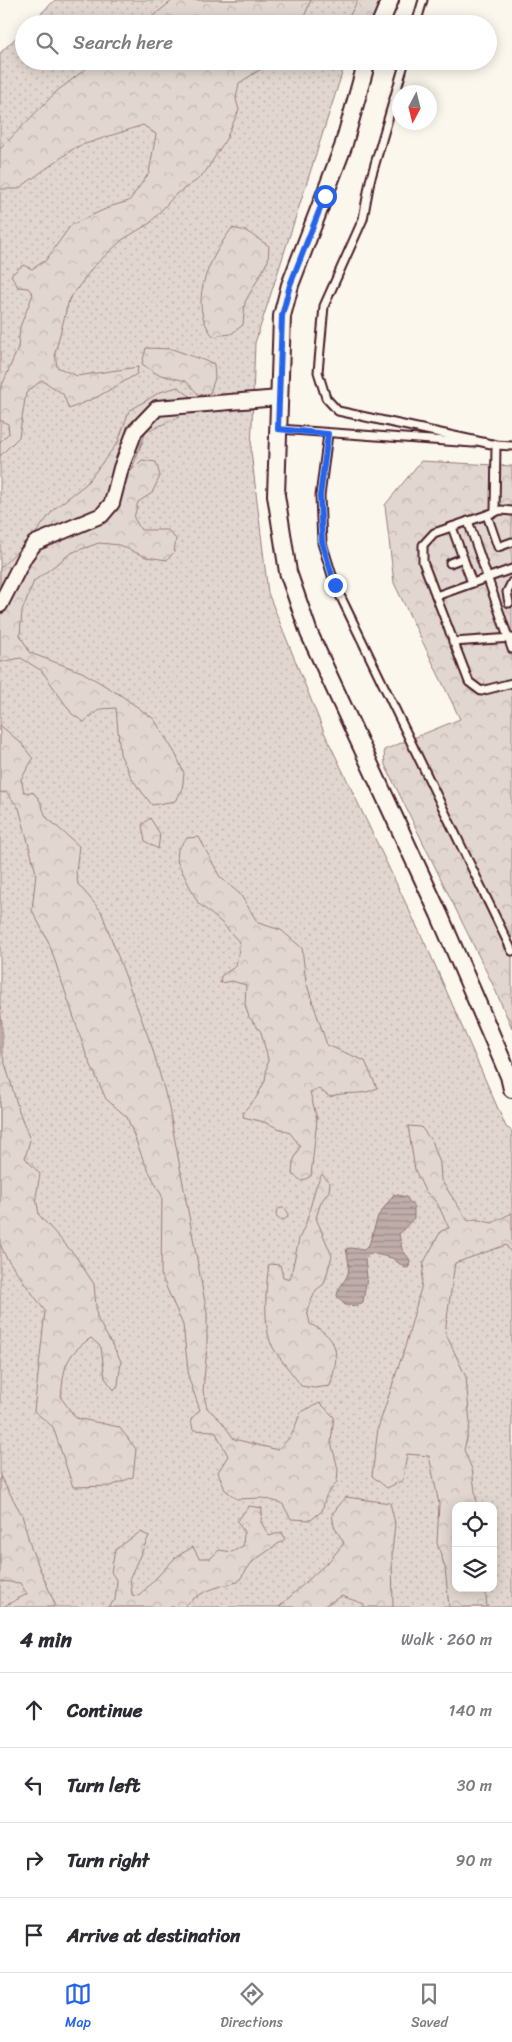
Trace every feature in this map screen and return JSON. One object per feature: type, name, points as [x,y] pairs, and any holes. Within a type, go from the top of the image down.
[{"type":"street","points":[[384,15],[390,0]]},
{"type":"street","points":[[364,70],[343,147],[288,293],[282,316],[276,495],[288,572],[308,633],[470,982],[509,1076],[512,1089]]},
{"type":"street","points":[[0,604],[25,556],[35,544],[102,515],[112,503],[121,468],[135,431],[157,408],[279,398]]},
{"type":"lane","points":[[419,15],[423,0]]},
{"type":"lane","points":[[402,70],[370,181],[363,219],[324,306],[318,372],[326,398],[338,411],[496,445]]},
{"type":"lane","points":[[278,429],[512,446]]},
{"type":"lane","points":[[328,434],[320,496],[322,542],[335,585],[512,951]]},
{"type":"lane","points":[[494,512],[496,445]]},
{"type":"lane","points":[[512,511],[501,510],[434,533],[423,545],[423,562],[468,682],[481,691],[512,683]]},
{"type":"lane","points":[[487,515],[498,547],[512,542]]},
{"type":"lane","points":[[468,521],[512,649]]},
{"type":"lane","points":[[452,527],[472,584]]},
{"type":"lane","points":[[450,563],[463,558]]},
{"type":"lane","points":[[436,596],[512,569]]},
{"type":"lane","points":[[498,607],[511,603],[507,592],[512,582]]},
{"type":"lane","points":[[453,642],[510,639]]},
{"type":"green space","points":[[55,0],[365,0],[360,15],[39,15]]},
{"type":"green space","points":[[173,0],[311,0],[305,15],[154,15]]},
{"type":"green space","points":[[358,0],[384,0],[378,15],[350,15]]},
{"type":"green space","points":[[15,39],[15,70],[343,70],[255,343],[251,451],[268,593],[324,732],[431,956],[506,1127],[512,1131],[512,1607],[0,1607],[0,53]]},
{"type":"green space","points":[[84,70],[260,70],[239,83],[236,99],[239,110],[226,139],[206,171],[196,181],[176,194],[150,223],[122,240],[93,267],[69,300],[55,353],[57,367],[77,376],[138,367],[137,374],[97,397],[69,409],[63,394],[42,380],[26,393],[19,437],[0,456],[0,442],[9,433],[8,424],[0,420],[0,390],[18,348],[20,327],[33,294],[28,288],[18,287],[11,275],[23,265],[32,269],[46,260],[71,225],[112,206],[129,201],[149,173],[156,134],[143,125],[76,147],[18,189],[0,189],[0,149],[57,91]]},
{"type":"green space","points":[[232,228],[246,231],[269,246],[268,261],[245,302],[243,325],[231,334],[213,336],[205,323],[201,309],[201,295],[209,267]]},
{"type":"green space","points":[[146,348],[172,349],[214,364],[215,378],[210,393],[199,395],[186,381],[157,374],[142,364]]},
{"type":"green space","points":[[178,387],[190,396],[179,417],[146,432],[131,471],[142,460],[156,462],[160,476],[152,493],[138,502],[134,518],[141,530],[168,530],[176,539],[174,552],[167,560],[146,557],[119,545],[99,543],[73,552],[34,581],[22,611],[20,635],[30,653],[82,672],[119,694],[154,719],[175,753],[184,773],[182,791],[175,801],[152,805],[132,779],[120,754],[116,708],[100,709],[84,722],[72,714],[42,671],[21,658],[0,662],[0,568],[35,534],[54,509],[86,484],[118,442],[129,411],[160,392]]},
{"type":"green space","points":[[421,461],[512,466],[512,1028],[493,985],[385,765],[384,750],[460,719],[394,583],[385,505]]},
{"type":"green space","points":[[0,725],[21,743],[33,759],[21,779],[24,792],[34,793],[40,801],[46,817],[79,846],[76,872],[78,884],[101,911],[152,1047],[168,1103],[207,1313],[207,1347],[203,1391],[207,1408],[222,1422],[234,1439],[278,1450],[291,1436],[301,1412],[320,1403],[334,1417],[331,1442],[338,1469],[337,1482],[326,1496],[322,1511],[311,1520],[291,1519],[282,1503],[262,1498],[237,1499],[225,1490],[218,1472],[228,1456],[215,1431],[193,1430],[191,1419],[200,1410],[189,1379],[183,1325],[161,1275],[162,1196],[144,1162],[127,1117],[106,1099],[86,1054],[49,943],[32,910],[36,873],[19,808],[7,793],[0,792]]},
{"type":"green space","points":[[150,818],[160,834],[158,849],[145,841],[142,825]]},
{"type":"green space","points":[[199,837],[220,877],[240,894],[258,923],[281,930],[302,948],[306,982],[327,1045],[365,1061],[377,1088],[366,1092],[330,1097],[319,1089],[310,1092],[317,1119],[311,1176],[302,1181],[292,1174],[293,1162],[300,1146],[290,1133],[264,1122],[243,1117],[244,1111],[256,1098],[265,1081],[268,1059],[261,1032],[249,1017],[245,1005],[246,985],[232,981],[220,983],[221,976],[236,966],[240,943],[222,923],[198,903],[177,861],[178,849],[187,838]]},
{"type":"green space","points":[[0,1007],[2,1053],[19,1111],[30,1140],[25,1158],[40,1174],[36,1197],[39,1215],[74,1254],[94,1284],[97,1318],[121,1361],[118,1385],[114,1390],[105,1378],[101,1347],[91,1338],[70,1357],[63,1379],[61,1398],[76,1418],[119,1427],[136,1449],[133,1477],[111,1486],[73,1487],[53,1427],[34,1411],[45,1311],[6,1257],[0,1244]]},
{"type":"green space","points":[[408,1126],[421,1127],[433,1143],[440,1163],[441,1180],[468,1221],[475,1219],[492,1223],[512,1213],[512,1254],[506,1245],[455,1263],[445,1332],[466,1377],[470,1424],[464,1450],[472,1469],[476,1502],[452,1502],[452,1592],[485,1592],[487,1607],[449,1607],[445,1567],[437,1543],[439,1504],[429,1456],[407,1454],[403,1480],[387,1488],[372,1476],[378,1428],[405,1347],[421,1288],[424,1262],[441,1231],[449,1228],[437,1203],[425,1191],[415,1170]]},
{"type":"green space","points":[[322,1174],[330,1183],[329,1191],[321,1202],[316,1218],[332,1256],[324,1284],[316,1290],[307,1310],[310,1324],[320,1330],[332,1342],[336,1357],[330,1386],[314,1388],[301,1386],[272,1345],[266,1323],[266,1302],[269,1264],[280,1265],[283,1277],[290,1279],[299,1239],[306,1223],[316,1186]]},
{"type":"green space","points":[[280,1208],[284,1208],[288,1214],[284,1220],[280,1220],[276,1216],[276,1212]]},
{"type":"green space","points":[[0,1476],[22,1515],[31,1548],[55,1604],[53,1607],[3,1607],[27,1594],[20,1583],[0,1581]]},
{"type":"green space","points":[[346,1497],[390,1503],[395,1523],[392,1553],[393,1607],[364,1607],[364,1604],[342,1596],[322,1607],[279,1607],[331,1559],[344,1543],[334,1526],[332,1514]]},
{"type":"green space","points":[[249,1506],[262,1508],[261,1522],[269,1536],[282,1532],[285,1539],[252,1562],[238,1582],[209,1590],[196,1597],[184,1607],[108,1607],[115,1600],[117,1581],[111,1572],[115,1550],[140,1532],[149,1536],[130,1577],[132,1595],[139,1596],[176,1557],[193,1547],[199,1558],[211,1558],[219,1550],[232,1552],[243,1546],[244,1532],[237,1521]]},
{"type":"shaded area","points":[[394,1194],[406,1197],[414,1207],[414,1218],[399,1234],[402,1249],[410,1260],[409,1267],[405,1268],[392,1258],[371,1253],[365,1259],[367,1278],[363,1302],[357,1306],[345,1305],[337,1296],[348,1271],[349,1264],[346,1249],[364,1250],[369,1245],[378,1216]]},
{"type":"route","points":[[325,196],[290,285],[282,316],[278,429],[328,434],[320,496],[322,542],[335,585]]}]
